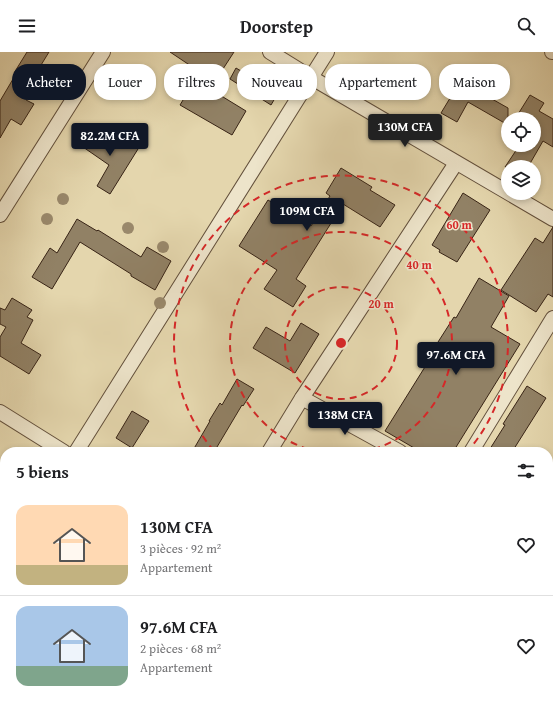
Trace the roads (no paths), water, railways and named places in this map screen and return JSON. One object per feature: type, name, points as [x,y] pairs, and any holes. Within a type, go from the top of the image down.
[{"type":"street","points":[[0,215],[102,52]]},
{"type":"street","points":[[270,52],[289,64]]},
{"type":"street","points":[[317,69],[327,52]]},
{"type":"street","points":[[317,81],[553,219]]},
{"type":"street","points":[[79,447],[298,100]]},
{"type":"street","points":[[272,447],[302,398],[456,163]]},
{"type":"street","points":[[474,447],[553,318]]},
{"type":"street","points":[[302,398],[391,447]]},
{"type":"street","points":[[0,412],[56,447]]}]
